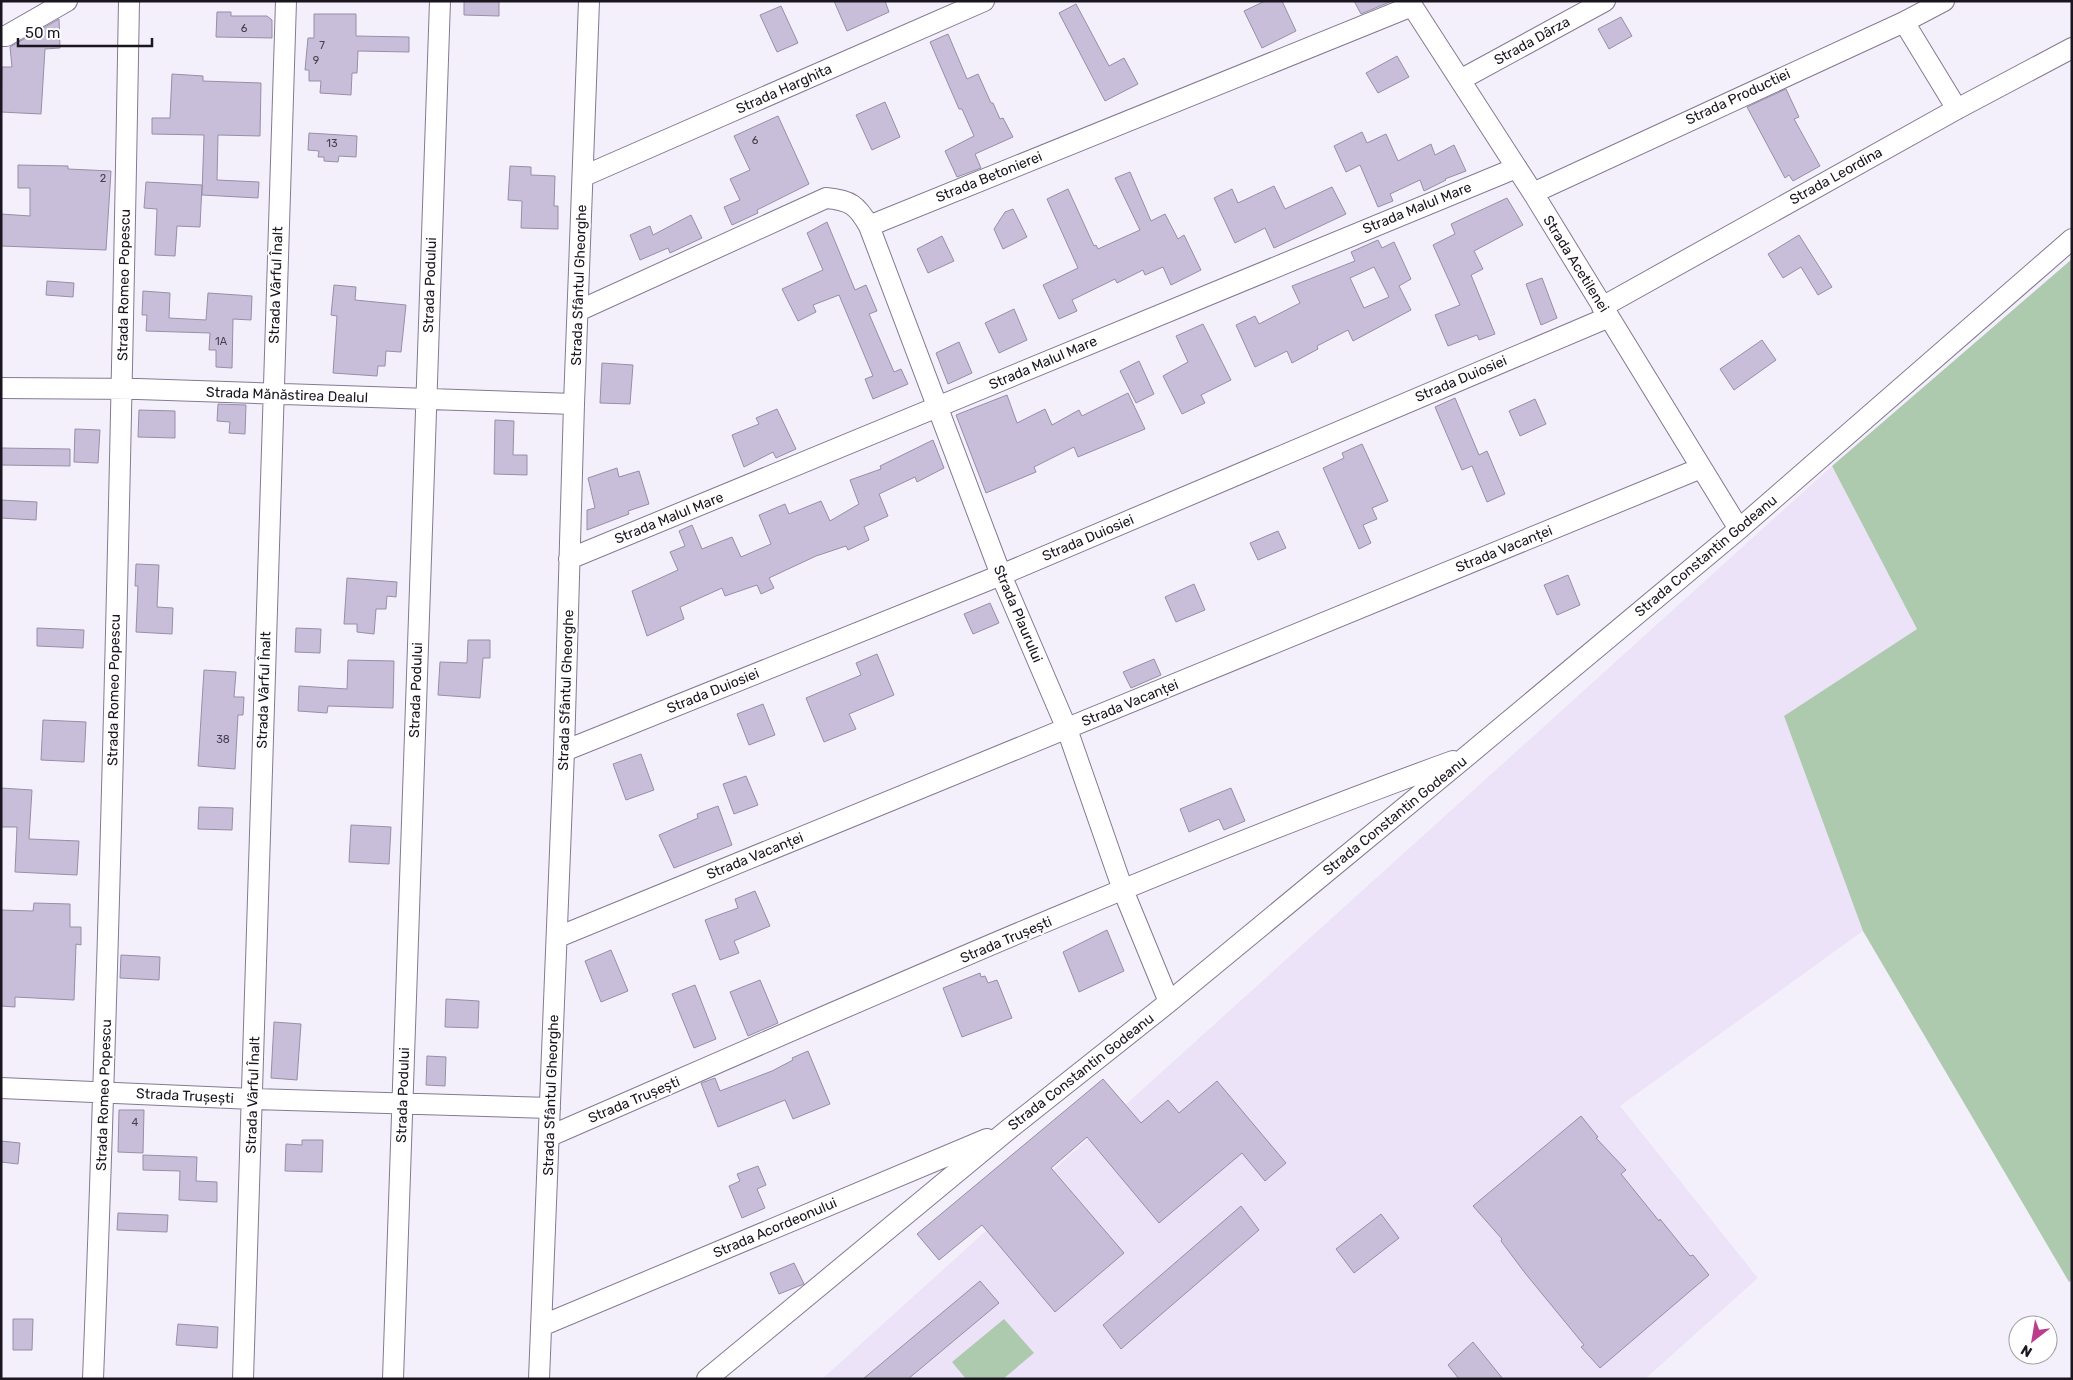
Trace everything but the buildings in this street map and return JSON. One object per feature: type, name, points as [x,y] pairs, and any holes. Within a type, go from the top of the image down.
[{"type":"street","points":[[1,36],[6,36],[67,1]]},
{"type":"street","name":"Strada Romeo Popescu","points":[[93,1379],[104,1092],[122,389],[128,1]]},
{"type":"street","name":"Strada Vârful Înalt","points":[[243,1379],[253,1099],[272,394],[286,1]]},
{"type":"street","name":"Strada Podului","points":[[393,1379],[440,1]]},
{"type":"street","name":"Strada Harghita","points":[[584,176],[984,1]]},
{"type":"street","name":"Strada Dârza","points":[[1460,80],[1605,1]]},
{"type":"street","name":"Strada Productiei","points":[[1533,194],[1904,22],[1944,1]]},
{"type":"street","name":"Strada Sfântul Gheorghe","points":[[539,1379],[558,937],[574,404],[594,4]]},
{"type":"street","name":"Strada Acetilenei","points":[[1410,4],[1533,194],[1739,529]]},
{"type":"street","name":"Strada Betonierei","points":[[869,226],[1410,4]]},
{"type":"street","points":[[1904,22],[1957,109]]},
{"type":"street","name":"Strada Leordina","points":[[1606,312],[1957,109],[2072,48]]},
{"type":"street","name":"Strada Malul Mare","points":[[569,559],[1516,168]]},
{"type":"street","points":[[578,311],[826,198],[850,202],[869,226]]},
{"type":"street","name":"Strada Plaurului","points":[[869,226],[1001,574],[1067,729],[1123,890],[1169,1002]]},
{"type":"street","name":"Strada Constantin Godeanu","points":[[707,1379],[1009,1129],[1169,1002],[1739,529],[2072,239]]},
{"type":"street","name":"Strada Duiosiei","points":[[564,751],[1001,574],[1606,312]]},
{"type":"street","name":"Strada Mănăstirea Dealul","points":[[1,388],[122,389],[574,404]]},
{"type":"street","name":"Strada Vacanței","points":[[558,937],[1701,468]]},
{"type":"street","name":"Strada Trușești","points":[[550,1136],[1123,890],[1374,790],[1467,756]]},
{"type":"street","name":"Strada Trușești","points":[[1,1088],[253,1099],[550,1108]]},
{"type":"street","name":"Strada Acordeonului","points":[[541,1326],[1009,1129]]},
{"type":"shaded area","points":[[1832,466],[1917,629],[1784,716],[1863,931],[1620,1106],[1758,1278],[1645,1379],[822,1379]]},
{"type":"green space","points":[[2072,259],[2072,1280],[2069,1282],[1863,931],[1784,716],[1917,629],[1832,466]]},
{"type":"green space","points":[[1004,1319],[1034,1353],[1003,1379],[966,1379],[952,1362]]}]
